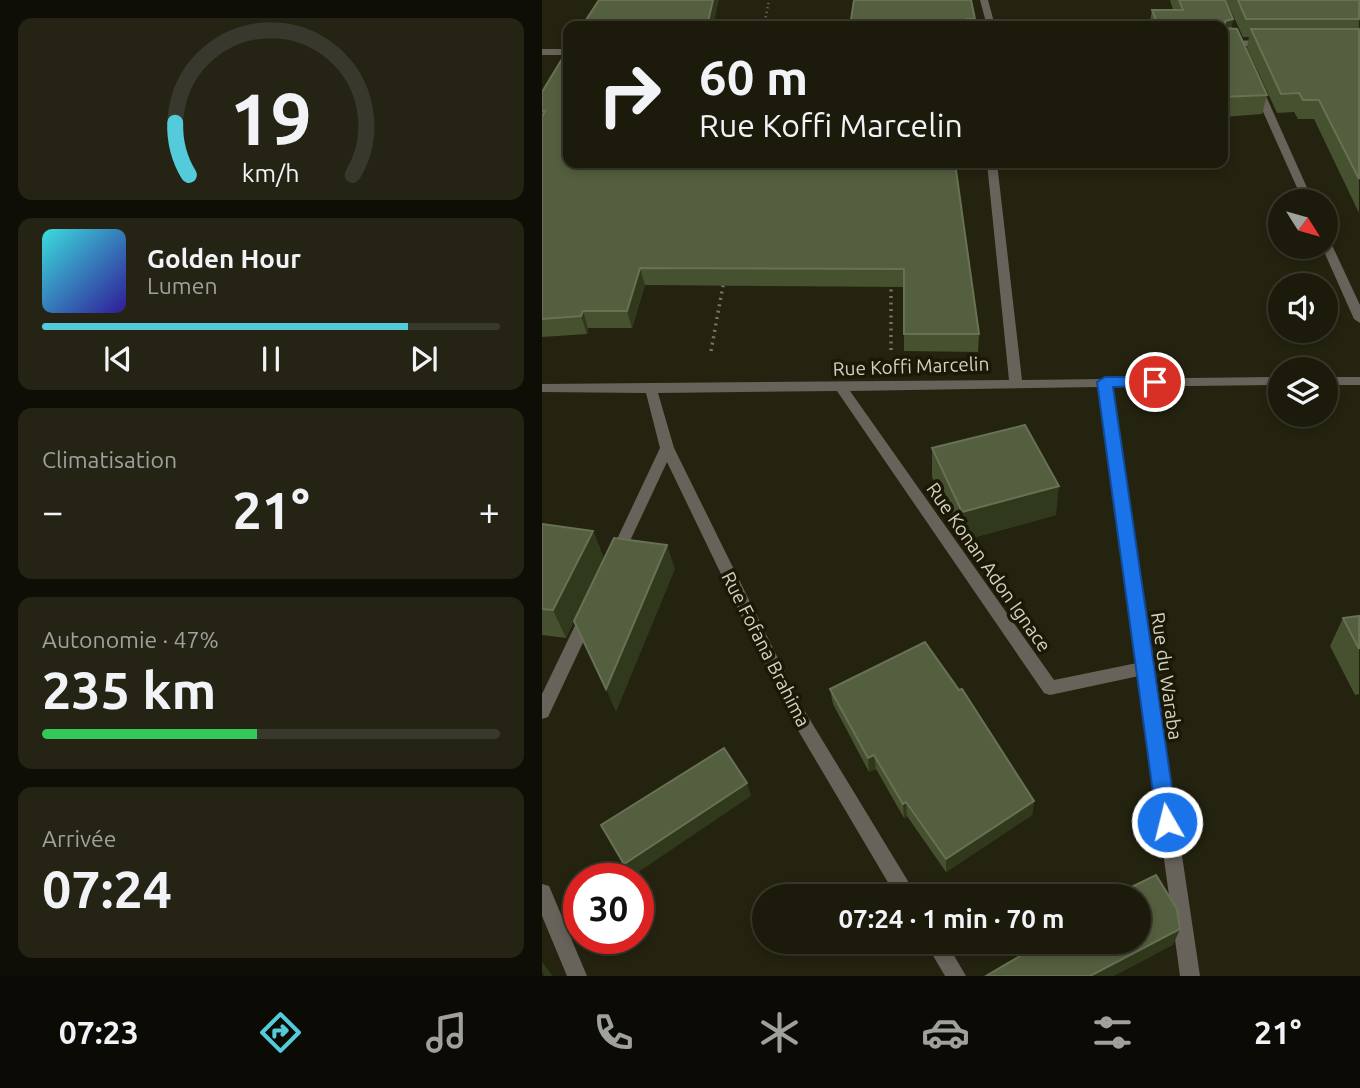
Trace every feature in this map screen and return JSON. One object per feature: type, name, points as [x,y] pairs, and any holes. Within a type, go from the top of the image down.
[{"type":"street","points":[[984,0],[990,21]]},
{"type":"street","points":[[1233,32],[1243,55]]},
{"type":"street","points":[[1228,43],[1273,43]]},
{"type":"street","points":[[542,52],[563,52]]},
{"type":"street","points":[[1254,79],[1303,189]]},
{"type":"street","points":[[993,168],[1016,383]]},
{"type":"street","points":[[1333,259],[1359,318]]},
{"type":"street","name":"Rue Koffi Marcelin","points":[[542,388],[841,388],[1016,383],[1268,381]]},
{"type":"street","points":[[1338,381],[1359,381]]},
{"type":"street","name":"Rue du Waraba","points":[[1105,382],[1190,976]]},
{"type":"street","name":"Rue Konan Adon Ignace","points":[[841,388],[1050,688],[1144,668]]},
{"type":"street","name":"Rue Fofana Brahima","points":[[650,389],[667,448],[795,710],[900,884]]},
{"type":"street","points":[[608,574],[667,448]]},
{"type":"street","points":[[542,712],[596,599]]},
{"type":"street","points":[[542,893],[577,976]]},
{"type":"street","points":[[942,954],[956,976]]},
{"type":"path","points":[[765,21],[769,0]]},
{"type":"path","points":[[704,389],[726,272]]},
{"type":"path","points":[[891,275],[892,386]]},
{"type":"building","points":[[599,0],[713,0],[708,21],[585,21]]},
{"type":"building","points":[[854,0],[971,0],[975,19],[966,21],[851,21]]},
{"type":"building","points":[[1179,0],[1225,0],[1233,19],[1156,21],[1152,10],[1183,10]]},
{"type":"building","points":[[1238,0],[1359,0],[1359,19],[1246,19]]},
{"type":"building","points":[[1228,28],[1237,29],[1267,95],[1228,97]]},
{"type":"building","points":[[1251,29],[1359,29],[1359,179],[1319,100],[1303,100],[1299,93],[1281,94]]},
{"type":"building","points":[[563,57],[563,168],[956,168],[979,334],[904,334],[904,269],[640,268],[627,311],[583,311],[581,316],[542,319],[542,117],[545,111],[542,111],[542,92]]},
{"type":"building","points":[[1025,425],[1059,486],[962,512],[932,448]]},
{"type":"building","points":[[542,524],[593,531],[553,610],[542,609]]},
{"type":"building","points":[[614,538],[667,545],[606,689],[574,621]]},
{"type":"building","points":[[1359,616],[1359,649],[1343,618]]},
{"type":"building","points":[[925,642],[959,690],[962,689],[1034,801],[946,859],[906,802],[903,804],[874,755],[868,758],[830,689]]},
{"type":"building","points":[[724,748],[747,783],[626,863],[601,825]]},
{"type":"building","points":[[1156,875],[1177,909],[1180,929],[1151,944],[1151,884],[1138,884]]},
{"type":"building","points":[[1024,954],[1132,954],[1090,976],[986,976]]},
{"type":"route","points":[[1155,382],[1105,382],[1167,822]]}]
